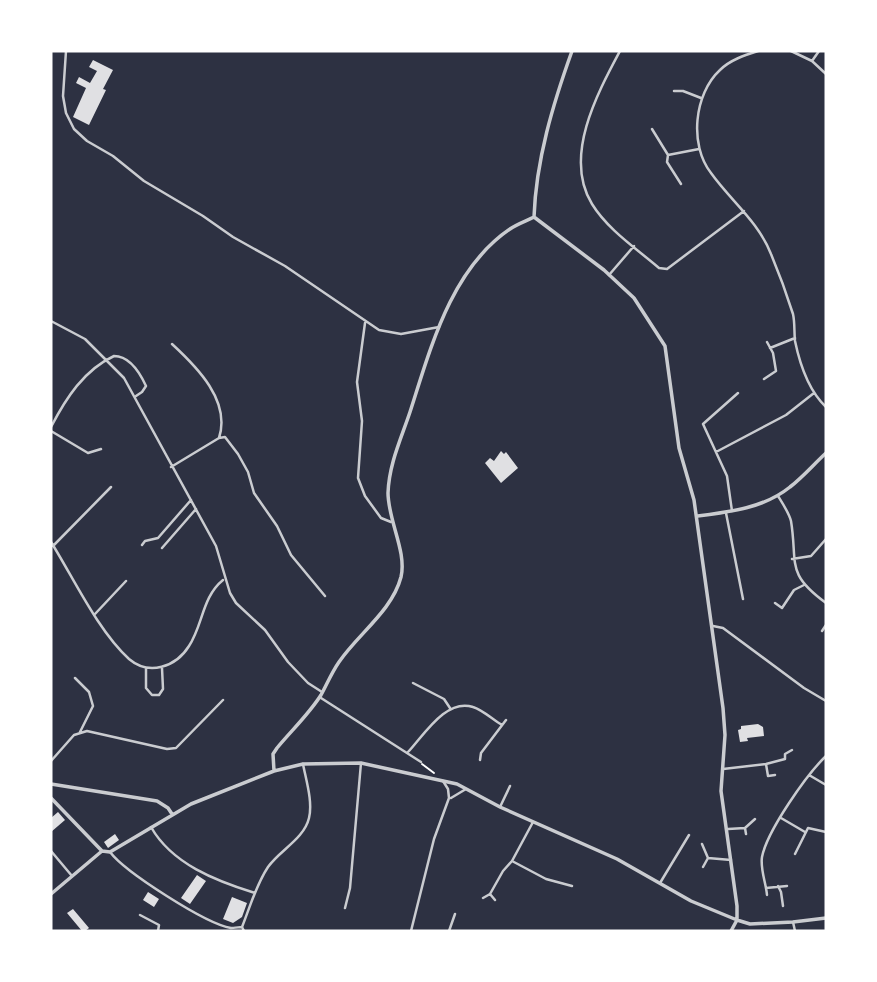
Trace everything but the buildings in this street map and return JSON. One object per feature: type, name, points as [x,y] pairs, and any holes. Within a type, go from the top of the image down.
[{"type":"street","points":[[66,51],[63,96],[66,113],[74,129],[87,141],[113,156],[144,181],[285,266],[379,330],[401,334],[439,327]]},
{"type":"street","points":[[534,217],[535,194],[546,134],[572,51]]},
{"type":"street","points":[[620,51],[604,80],[590,116],[582,150],[582,172],[592,204],[605,220],[659,268],[667,269],[744,211]]},
{"type":"street","points":[[758,51],[739,57],[720,69],[707,85],[702,98],[698,131],[700,148],[710,173],[758,229],[771,254],[793,316],[795,338],[806,380],[826,407]]},
{"type":"street","points":[[791,51],[812,61],[826,74]]},
{"type":"street","points":[[812,61],[819,51]]},
{"type":"street","points":[[674,91],[683,91],[702,98]]},
{"type":"street","points":[[652,129],[668,155],[667,162],[681,184]]},
{"type":"street","points":[[668,155],[700,148]]},
{"type":"street","points":[[534,217],[609,275],[634,298],[665,346],[679,448],[694,500],[724,722],[722,790],[737,920],[731,931]]},
{"type":"street","points":[[274,771],[273,754],[323,692],[339,661],[397,587],[402,563],[391,522],[388,495],[391,468],[439,327],[461,282],[483,252],[511,228],[534,217]]},
{"type":"street","points":[[609,275],[634,246]]},
{"type":"street","points":[[51,321],[83,338],[124,378],[216,546],[224,579],[236,603],[265,629],[288,662],[308,683],[323,692]]},
{"type":"street","points":[[365,321],[357,382],[362,421],[358,478],[365,496],[382,518],[391,522]]},
{"type":"street","points":[[770,348],[795,338]]},
{"type":"street","points":[[764,379],[776,370],[767,342]]},
{"type":"street","points":[[172,344],[191,361],[212,390],[223,419],[219,438]]},
{"type":"street","points":[[101,449],[88,453],[51,429],[65,398],[107,359],[119,355],[134,366],[146,386],[136,396]]},
{"type":"street","points":[[716,452],[786,415],[814,393]]},
{"type":"street","points":[[732,511],[727,476],[703,424],[738,394]]},
{"type":"street","points":[[171,467],[225,437],[248,472],[254,493],[291,555],[325,596]]},
{"type":"street","points":[[696,516],[752,507],[778,495],[826,453]]},
{"type":"street","points":[[111,487],[52,544],[111,638],[131,660],[146,667],[162,668],[178,660],[190,645],[209,595],[224,579]]},
{"type":"street","points":[[778,495],[790,519],[792,559],[804,585],[826,603]]},
{"type":"street","points":[[142,545],[145,541],[158,538],[191,500]]},
{"type":"street","points":[[162,548],[196,509]]},
{"type":"street","points":[[726,512],[743,599]]},
{"type":"street","points":[[792,559],[811,556],[826,539]]},
{"type":"street","points":[[95,614],[126,581]]},
{"type":"street","points":[[775,603],[782,608],[794,590],[804,585]]},
{"type":"street","points":[[822,631],[826,625]]},
{"type":"street","points":[[711,626],[723,628],[804,688],[826,701]]},
{"type":"street","points":[[146,667],[146,688],[152,695],[159,695],[163,689],[162,668]]},
{"type":"street","points":[[75,678],[89,692],[93,706],[80,732]]},
{"type":"street","points":[[413,683],[444,699],[450,708]]},
{"type":"street","points":[[319,697],[421,762]]},
{"type":"street","points":[[51,761],[74,735],[88,731],[167,749],[176,748],[223,700]]},
{"type":"street","points":[[408,752],[450,708],[474,707],[502,725]]},
{"type":"street","points":[[481,760],[481,753],[506,719]]},
{"type":"street","points":[[722,769],[785,759],[785,754],[792,750]]},
{"type":"street","points":[[767,895],[761,860],[765,845],[809,775],[826,756]]},
{"type":"street","points":[[345,908],[350,888],[361,763]]},
{"type":"street","points":[[110,852],[191,804],[274,771],[303,764],[361,763],[442,779],[466,789],[617,859],[691,901],[737,920],[750,924],[826,918]]},
{"type":"street","points":[[51,798],[102,850],[110,852],[130,872],[216,922],[243,929],[255,893],[270,864],[294,842],[309,819],[303,764]]},
{"type":"street","points":[[766,764],[769,782]]},
{"type":"street","points":[[768,776],[775,775]]},
{"type":"street","points":[[809,775],[826,785]]},
{"type":"street","points":[[411,931],[434,839],[449,798],[449,789],[442,779]]},
{"type":"street","points":[[51,784],[157,802],[168,808],[172,814]]},
{"type":"street","points":[[500,807],[510,786]]},
{"type":"street","points":[[449,798],[466,789]]},
{"type":"street","points":[[781,818],[805,832]]},
{"type":"street","points":[[727,829],[746,828],[755,819]]},
{"type":"street","points":[[483,898],[490,894],[501,873],[512,862],[533,822]]},
{"type":"street","points":[[151,827],[157,837],[196,870],[255,893]]},
{"type":"street","points":[[746,828],[746,834]]},
{"type":"street","points":[[795,854],[808,828],[826,832]]},
{"type":"street","points":[[660,883],[689,835]]},
{"type":"street","points":[[702,844],[708,858]]},
{"type":"street","points":[[51,894],[102,850]]},
{"type":"street","points":[[52,853],[72,876]]},
{"type":"street","points":[[708,858],[732,860]]},
{"type":"street","points":[[703,867],[708,858]]},
{"type":"street","points":[[512,862],[539,877],[572,886]]},
{"type":"street","points":[[778,886],[783,906]]},
{"type":"street","points":[[766,888],[787,886]]},
{"type":"street","points":[[490,894],[495,900]]},
{"type":"street","points":[[449,931],[456,914]]},
{"type":"street","points":[[140,915],[159,925],[158,931]]},
{"type":"street","points":[[793,922],[795,931]]},
{"type":"path","points":[[421,762],[436,778]]}]
